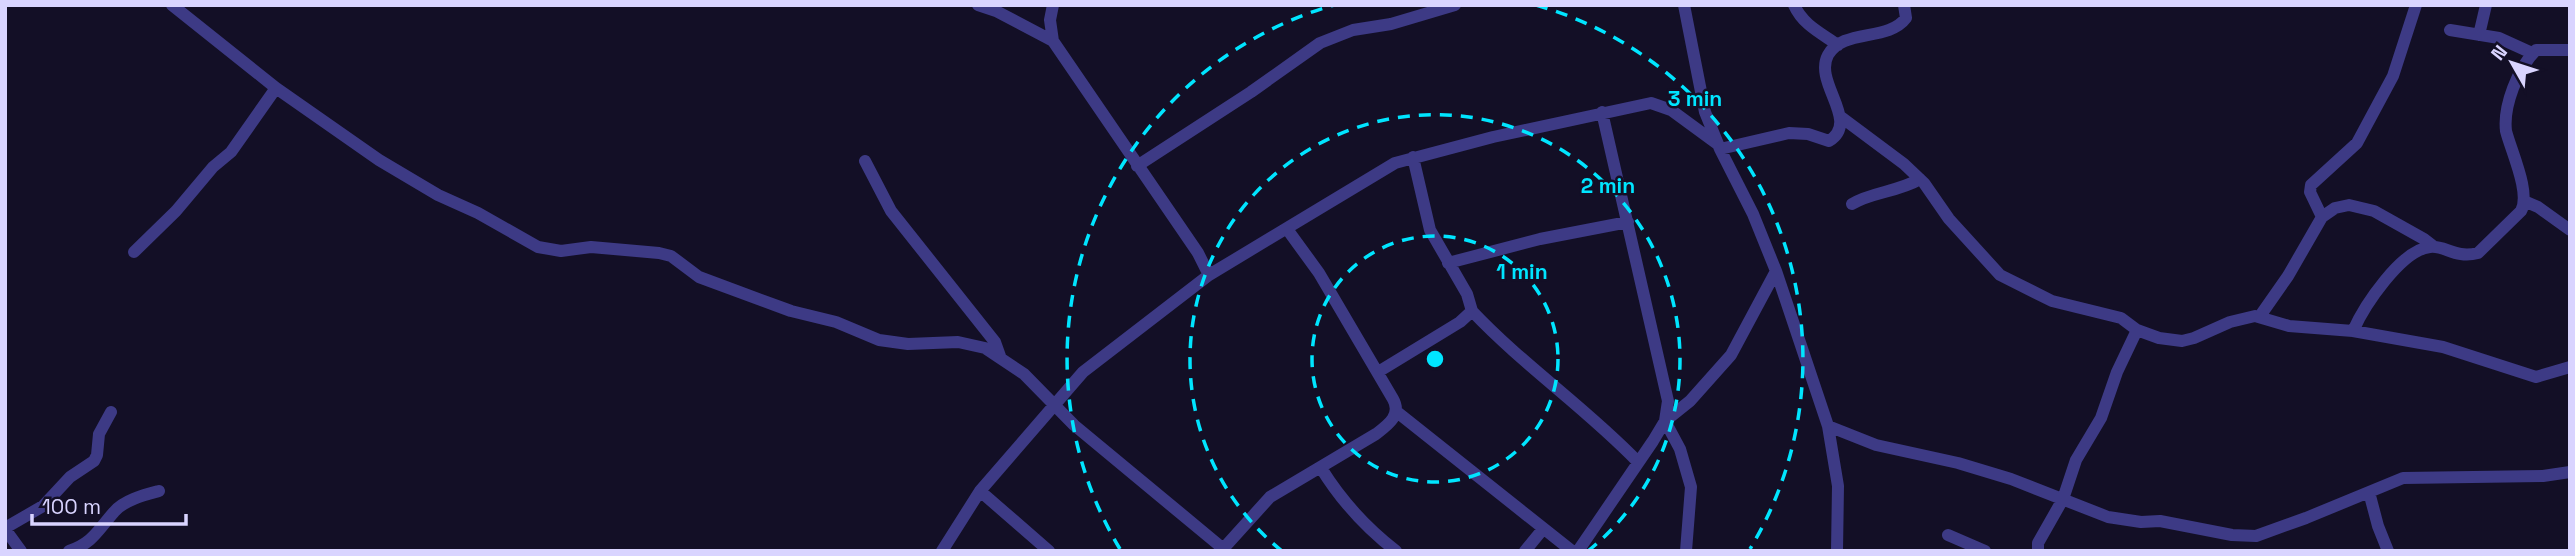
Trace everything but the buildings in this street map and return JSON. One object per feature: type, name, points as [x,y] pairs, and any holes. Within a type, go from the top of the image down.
[{"type":"street","points":[[172,5],[276,88],[396,170],[537,247],[561,251],[591,247],[659,253],[671,256],[699,277],[791,311],[836,322],[879,340],[908,344],[958,342],[985,348],[1024,374],[1074,425],[1224,550],[1270,497],[1376,434],[1389,424],[1397,412],[1397,407],[1378,372],[1319,273],[1287,229]]},
{"type":"street","points":[[978,5],[996,11],[1053,41]]},
{"type":"street","points":[[1053,5],[1050,20],[1053,41],[1198,253],[1209,275]]},
{"type":"street","points":[[1137,166],[1251,92],[1320,43],[1353,30],[1391,24],[1455,5]]},
{"type":"street","points":[[1684,5],[1705,112],[1748,203],[1776,271],[1828,425],[1838,486],[1837,551]]},
{"type":"street","points":[[1794,5],[1800,18],[1838,45]]},
{"type":"street","points":[[1904,5],[1906,18],[1902,24],[1838,45],[1828,55],[1825,67],[1831,96],[1841,117],[1920,179],[1955,227],[2000,275],[2052,301],[2121,318],[2137,330],[2158,338],[2182,341],[2231,322],[2260,316],[2289,326],[2353,331],[2443,347],[2536,377],[2570,366]]},
{"type":"street","points":[[2322,217],[2310,192],[2311,185],[2357,143],[2393,76],[2416,5]]},
{"type":"street","points":[[2479,35],[2486,5]]},
{"type":"street","points":[[2450,30],[2499,38],[2532,53]]},
{"type":"street","points":[[2260,316],[2288,276],[2322,217],[2335,208],[2349,205],[2365,208],[2386,217],[2432,246],[2459,254],[2478,253],[2521,211],[2524,201],[2505,121],[2509,101],[2532,53],[2543,49],[2570,50]]},
{"type":"street","points":[[134,252],[169,219],[213,167],[231,152],[276,88]]},
{"type":"street","points":[[942,551],[980,491],[1083,372],[1209,275],[1395,163],[1602,112],[1651,103],[1671,110],[1719,146],[1789,133],[1808,134],[1829,141],[1839,129],[1841,117]]},
{"type":"street","points":[[1602,112],[1666,385],[1668,401],[1665,421],[1680,449],[1691,487],[1686,551]]},
{"type":"street","points":[[1413,157],[1430,230],[1467,294],[1472,311],[1510,350],[1595,420],[1638,462]]},
{"type":"street","points":[[865,160],[891,211],[995,342],[1000,356]]},
{"type":"street","points":[[1852,204],[1861,198],[1907,187],[1920,179]]},
{"type":"street","points":[[2524,201],[2539,207],[2570,230]]},
{"type":"street","points":[[1448,263],[1539,239],[1628,222]]},
{"type":"street","points":[[2353,331],[2362,310],[2376,289],[2423,248],[2432,246]]},
{"type":"street","points":[[1578,551],[1665,421],[1690,401],[1731,355],[1776,271]]},
{"type":"street","points":[[1378,372],[1460,322],[1472,311]]},
{"type":"street","points":[[2038,551],[2038,542],[2063,499],[2071,469],[2101,418],[2117,372],[2137,330]]},
{"type":"street","points":[[21,551],[5,529],[43,506],[70,477],[93,461],[97,455],[99,434],[111,412]]},
{"type":"street","points":[[1397,412],[1572,551]]},
{"type":"street","points":[[1828,425],[1876,445],[2011,479],[2121,520],[2160,521],[2256,536],[2403,478],[2543,476],[2570,472]]},
{"type":"street","points":[[1321,468],[1355,516],[1396,551]]},
{"type":"street","points":[[69,551],[86,548],[115,511],[144,495],[159,491]]},
{"type":"street","points":[[980,491],[1049,551]]},
{"type":"street","points":[[2370,492],[2378,526],[2388,551]]},
{"type":"street","points":[[1525,551],[1543,529]]},
{"type":"street","points":[[1948,535],[1985,551]]}]
